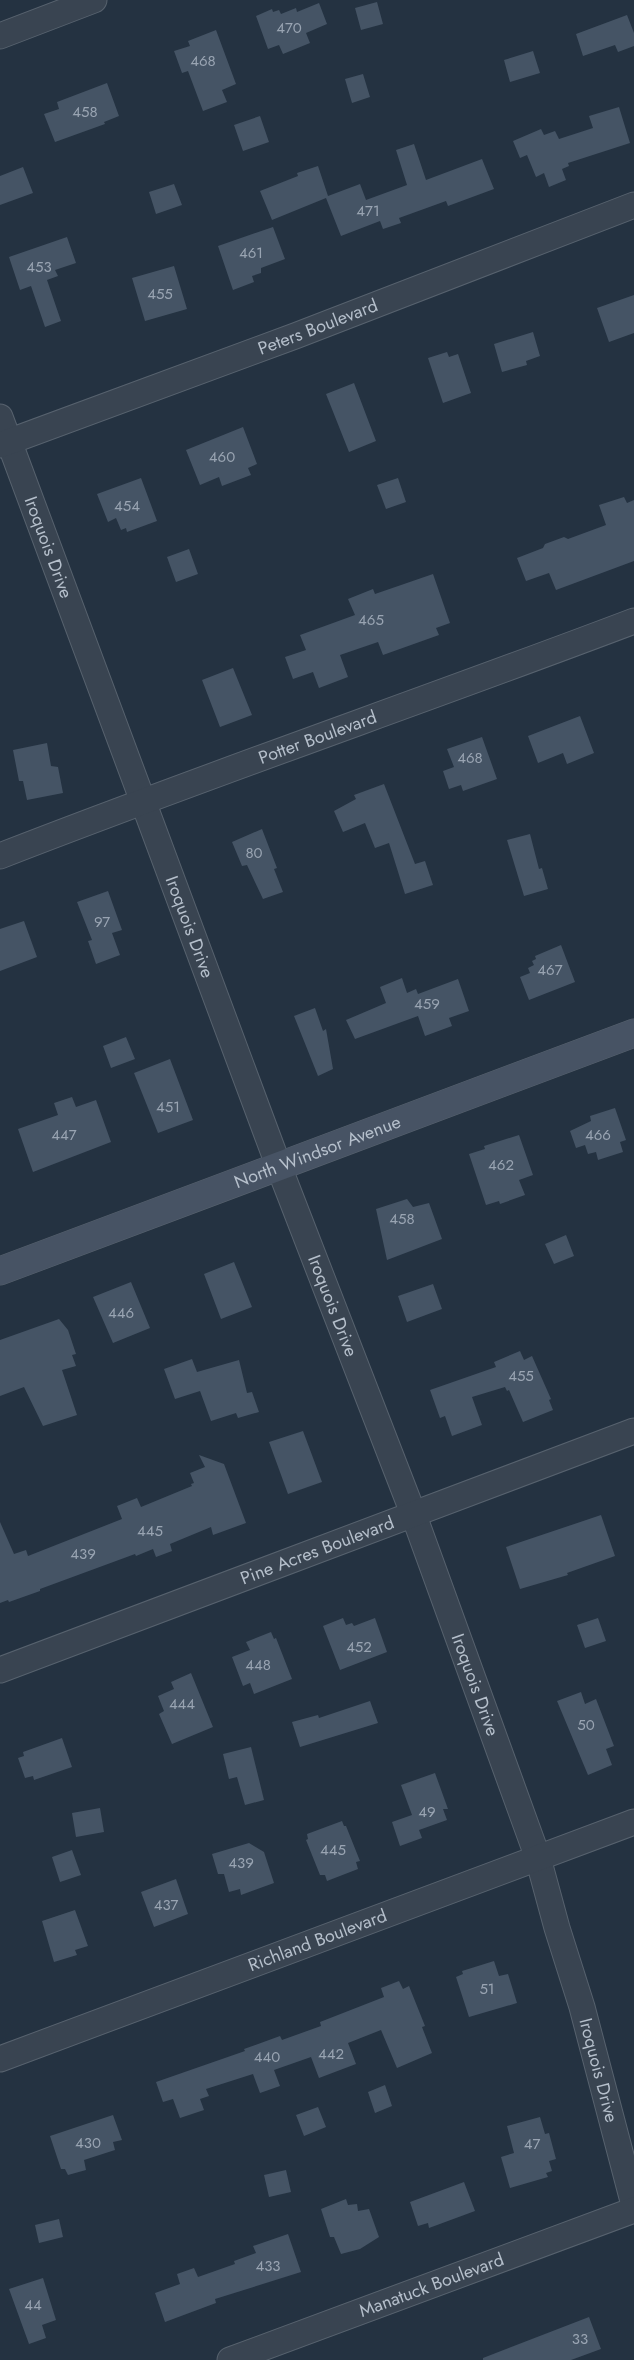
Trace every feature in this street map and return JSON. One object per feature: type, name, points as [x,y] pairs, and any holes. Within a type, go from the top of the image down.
[{"type":"street","points":[[0,36],[94,0]]},
{"type":"street","name":"Peters Boulevard","points":[[5,443],[295,336],[634,205]]},
{"type":"street","name":"Iroquois Drive","points":[[0,417],[5,443],[279,1166],[413,1513],[538,1858],[582,2008],[634,2205]]},
{"type":"street","name":"Potter Boulevard","points":[[0,856],[142,801],[500,672],[634,621]]},
{"type":"street","name":"North Windsor Avenue","points":[[0,1271],[634,1033]]},
{"type":"street","name":"Pine Acres Boulevard","points":[[0,1670],[413,1513],[634,1432]]},
{"type":"street","name":"Richland Boulevard","points":[[0,2059],[634,1822]]},
{"type":"street","name":"Manatuck Boulevard","points":[[230,2360],[634,2210]]},
{"type":"building","points":[[377,2],[383,24],[361,30],[355,8]]},
{"type":"building","points":[[319,3],[327,24],[306,33],[310,43],[283,54],[279,45],[268,49],[256,16],[272,9],[273,12],[279,10],[281,14],[296,8],[297,12]]},
{"type":"building","points":[[627,15],[634,33],[634,46],[618,52],[615,45],[583,56],[576,34]]},
{"type":"building","points":[[216,30],[236,84],[222,90],[227,102],[203,111],[188,71],[182,73],[174,51],[190,46],[188,41]]},
{"type":"building","points":[[533,51],[540,73],[510,82],[504,60]]},
{"type":"building","points":[[363,74],[370,97],[352,103],[345,79]]},
{"type":"building","points":[[107,83],[119,116],[104,122],[105,124],[55,142],[44,114],[59,109],[57,102]]},
{"type":"building","points":[[619,107],[630,143],[568,163],[569,166],[562,169],[566,180],[549,187],[544,173],[536,177],[527,155],[520,158],[513,141],[541,129],[544,135],[555,131],[559,139],[593,128],[589,116]]},
{"type":"building","points":[[260,116],[269,142],[243,151],[234,125]]},
{"type":"building","points":[[414,144],[426,180],[482,159],[494,189],[448,206],[446,201],[399,218],[401,223],[383,229],[380,221],[341,236],[326,198],[272,220],[260,191],[298,176],[297,173],[318,166],[328,196],[360,184],[366,200],[407,185],[396,150]]},
{"type":"building","points":[[23,167],[33,193],[0,205],[0,176]]},
{"type":"building","points":[[174,184],[182,205],[156,214],[149,192]]},
{"type":"building","points":[[273,227],[285,259],[261,268],[261,273],[252,276],[254,282],[233,290],[218,246]]},
{"type":"building","points":[[67,237],[76,263],[55,270],[58,276],[47,280],[61,321],[45,327],[31,286],[20,290],[9,257]]},
{"type":"building","points":[[174,266],[187,309],[145,321],[132,278]]},
{"type":"building","points":[[634,295],[634,333],[609,342],[597,308]]},
{"type":"building","points":[[533,332],[540,356],[526,361],[527,365],[502,372],[494,344]]},
{"type":"building","points":[[447,352],[449,357],[458,354],[471,393],[443,403],[428,358]]},
{"type":"building","points":[[354,383],[376,441],[349,452],[326,394]]},
{"type":"building","points":[[243,427],[257,464],[248,468],[251,475],[222,486],[219,477],[200,485],[186,450]]},
{"type":"building","points":[[141,478],[157,521],[127,532],[126,528],[121,530],[116,518],[108,522],[97,494]]},
{"type":"building","points":[[398,478],[406,502],[386,509],[377,485]]},
{"type":"building","points":[[624,497],[627,503],[634,500],[634,561],[556,590],[549,573],[526,581],[517,558],[543,548],[545,544],[564,537],[568,539],[606,525],[599,505]]},
{"type":"building","points":[[189,549],[198,574],[176,582],[167,557]]},
{"type":"building","points":[[433,574],[450,623],[436,628],[439,635],[383,655],[378,642],[340,655],[348,677],[319,688],[313,672],[293,679],[285,657],[306,650],[300,635],[355,615],[348,599],[373,589],[375,594]]},
{"type":"building","points":[[233,668],[252,715],[220,727],[202,680]]},
{"type":"building","points":[[580,716],[594,753],[567,764],[563,753],[538,763],[528,736]]},
{"type":"building","points":[[482,737],[497,779],[463,791],[461,785],[449,789],[443,771],[454,767],[447,749]]},
{"type":"building","points":[[47,743],[51,766],[58,767],[63,793],[27,800],[23,781],[19,781],[13,750]]},
{"type":"building","points":[[384,784],[415,864],[425,861],[433,885],[405,894],[389,843],[375,848],[365,823],[343,832],[334,811],[356,799],[354,795]]},
{"type":"building","points":[[262,829],[277,868],[274,869],[283,892],[263,899],[247,865],[242,866],[232,842]]},
{"type":"building","points":[[530,834],[539,869],[542,868],[548,889],[524,896],[507,840]]},
{"type":"building","points":[[108,891],[122,930],[112,933],[120,955],[96,964],[88,941],[92,940],[77,902]]},
{"type":"building","points":[[24,921],[37,957],[0,971],[0,929]]},
{"type":"building","points":[[561,945],[575,982],[529,1000],[520,977],[530,973],[528,968],[534,965],[532,961],[536,959],[535,956]]},
{"type":"building","points":[[402,978],[407,993],[416,989],[418,994],[458,979],[469,1011],[449,1018],[452,1026],[425,1036],[418,1016],[355,1039],[346,1020],[386,1003],[380,987]]},
{"type":"building","points":[[315,1008],[323,1031],[326,1029],[333,1069],[318,1076],[294,1016]]},
{"type":"building","points":[[126,1037],[135,1059],[111,1068],[103,1046]]},
{"type":"building","points":[[170,1059],[193,1120],[158,1133],[134,1073]]},
{"type":"building","points":[[72,1097],[76,1107],[96,1100],[111,1142],[33,1172],[18,1129],[58,1115],[54,1103]]},
{"type":"building","points":[[615,1108],[626,1140],[620,1142],[623,1152],[598,1160],[596,1152],[588,1154],[585,1145],[576,1148],[570,1131],[591,1121],[590,1116]]},
{"type":"building","points":[[519,1135],[533,1175],[519,1180],[525,1195],[500,1204],[499,1201],[486,1205],[469,1154],[485,1149],[484,1146]]},
{"type":"building","points":[[407,1199],[413,1207],[429,1203],[442,1239],[387,1260],[376,1209]]},
{"type":"building","points":[[566,1235],[574,1256],[554,1264],[545,1244]]},
{"type":"building","points":[[234,1262],[252,1307],[221,1319],[204,1274]]},
{"type":"building","points":[[131,1282],[150,1328],[113,1343],[93,1297]]},
{"type":"building","points":[[433,1284],[442,1309],[407,1322],[398,1296]]},
{"type":"building","points":[[59,1319],[68,1330],[76,1354],[72,1355],[76,1366],[62,1370],[77,1415],[43,1426],[24,1387],[0,1396],[0,1340]]},
{"type":"building","points":[[520,1351],[524,1360],[532,1356],[551,1399],[549,1400],[553,1410],[523,1422],[509,1390],[507,1391],[505,1387],[472,1397],[482,1425],[452,1436],[445,1416],[440,1418],[430,1390],[496,1367],[494,1362]]},
{"type":"building","points":[[192,1359],[197,1372],[239,1360],[247,1393],[252,1392],[259,1412],[238,1418],[236,1413],[211,1421],[200,1391],[175,1399],[164,1369]]},
{"type":"building","points":[[303,1431],[322,1482],[288,1494],[269,1442]]},
{"type":"building","points":[[199,1455],[224,1464],[246,1523],[213,1535],[211,1527],[170,1544],[172,1551],[156,1557],[153,1549],[136,1556],[135,1554],[40,1589],[40,1591],[9,1602],[8,1600],[0,1603],[0,1522],[14,1554],[26,1550],[28,1556],[122,1519],[117,1506],[137,1498],[141,1507],[192,1486],[191,1484],[194,1483],[190,1473],[205,1467]]},
{"type":"building","points":[[601,1515],[615,1556],[567,1573],[568,1575],[520,1589],[506,1547]]},
{"type":"building","points":[[343,1618],[346,1625],[352,1623],[354,1626],[375,1618],[387,1652],[340,1670],[323,1626]]},
{"type":"building","points":[[598,1618],[606,1641],[585,1648],[577,1625]]},
{"type":"building","points":[[271,1632],[274,1639],[276,1638],[292,1679],[254,1694],[250,1683],[243,1686],[232,1657],[250,1650],[246,1642]]},
{"type":"building","points":[[191,1673],[213,1727],[172,1744],[159,1714],[164,1711],[158,1696],[174,1689],[171,1682]]},
{"type":"building","points":[[581,1692],[585,1704],[596,1699],[614,1746],[606,1749],[612,1765],[588,1775],[557,1701]]},
{"type":"building","points":[[370,1701],[378,1723],[300,1747],[292,1722],[318,1715],[319,1718]]},
{"type":"building","points":[[62,1738],[72,1767],[34,1780],[33,1776],[25,1778],[18,1758],[24,1756],[23,1752]]},
{"type":"building","points":[[251,1747],[264,1800],[245,1805],[237,1777],[229,1779],[223,1754]]},
{"type":"building","points":[[435,1773],[448,1809],[443,1809],[447,1820],[419,1830],[422,1838],[400,1846],[392,1822],[412,1815],[401,1785]]},
{"type":"building","points":[[100,1808],[104,1832],[76,1837],[72,1813]]},
{"type":"building","points":[[342,1821],[344,1826],[346,1826],[360,1861],[356,1862],[358,1869],[327,1881],[325,1875],[320,1875],[306,1840],[308,1839],[307,1834]]},
{"type":"building","points":[[249,1843],[264,1852],[274,1883],[241,1895],[240,1889],[229,1892],[224,1874],[218,1874],[212,1854]]},
{"type":"building","points":[[72,1850],[81,1875],[60,1882],[52,1857]]},
{"type":"building","points":[[176,1879],[188,1914],[154,1927],[141,1892]]},
{"type":"building","points":[[75,1910],[88,1946],[75,1950],[77,1955],[54,1962],[42,1921]]},
{"type":"building","points":[[494,1961],[499,1976],[508,1974],[517,2003],[469,2017],[456,1977],[463,1974],[462,1971]]},
{"type":"building","points":[[399,1981],[403,1989],[409,1986],[425,2026],[422,2027],[432,2053],[397,2068],[381,2030],[348,2043],[356,2064],[319,2078],[311,2057],[274,2070],[280,2086],[260,2093],[253,2074],[206,2089],[209,2096],[200,2099],[204,2110],[180,2118],[173,2099],[163,2102],[156,2082],[245,2051],[244,2049],[280,2036],[282,2040],[321,2026],[320,2022],[384,1997],[381,1988]]},
{"type":"building","points":[[385,2085],[392,2106],[375,2113],[368,2092]]},
{"type":"building","points":[[318,2107],[326,2127],[304,2136],[296,2115]]},
{"type":"building","points":[[113,2115],[122,2140],[113,2142],[115,2150],[84,2160],[86,2170],[68,2175],[65,2169],[61,2169],[50,2136]]},
{"type":"building","points":[[540,2117],[545,2134],[549,2133],[556,2159],[549,2161],[552,2171],[546,2173],[548,2177],[510,2188],[501,2157],[514,2153],[507,2126]]},
{"type":"building","points":[[286,2170],[291,2192],[269,2197],[264,2175]]},
{"type":"building","points":[[464,2182],[475,2211],[429,2228],[428,2223],[418,2226],[410,2202]]},
{"type":"building","points":[[346,2199],[348,2205],[357,2204],[358,2211],[369,2209],[379,2237],[360,2249],[341,2254],[334,2237],[330,2237],[321,2209]]},
{"type":"building","points":[[59,2219],[63,2237],[39,2243],[35,2225]]},
{"type":"building","points":[[288,2234],[301,2272],[215,2299],[216,2303],[165,2322],[155,2293],[180,2284],[177,2274],[194,2268],[198,2277],[235,2264],[234,2261],[256,2253],[253,2246]]},
{"type":"building","points":[[43,2278],[56,2320],[42,2325],[46,2338],[29,2344],[9,2289]]},
{"type":"building","points":[[589,2317],[601,2349],[571,2360],[483,2360],[483,2358]]}]
